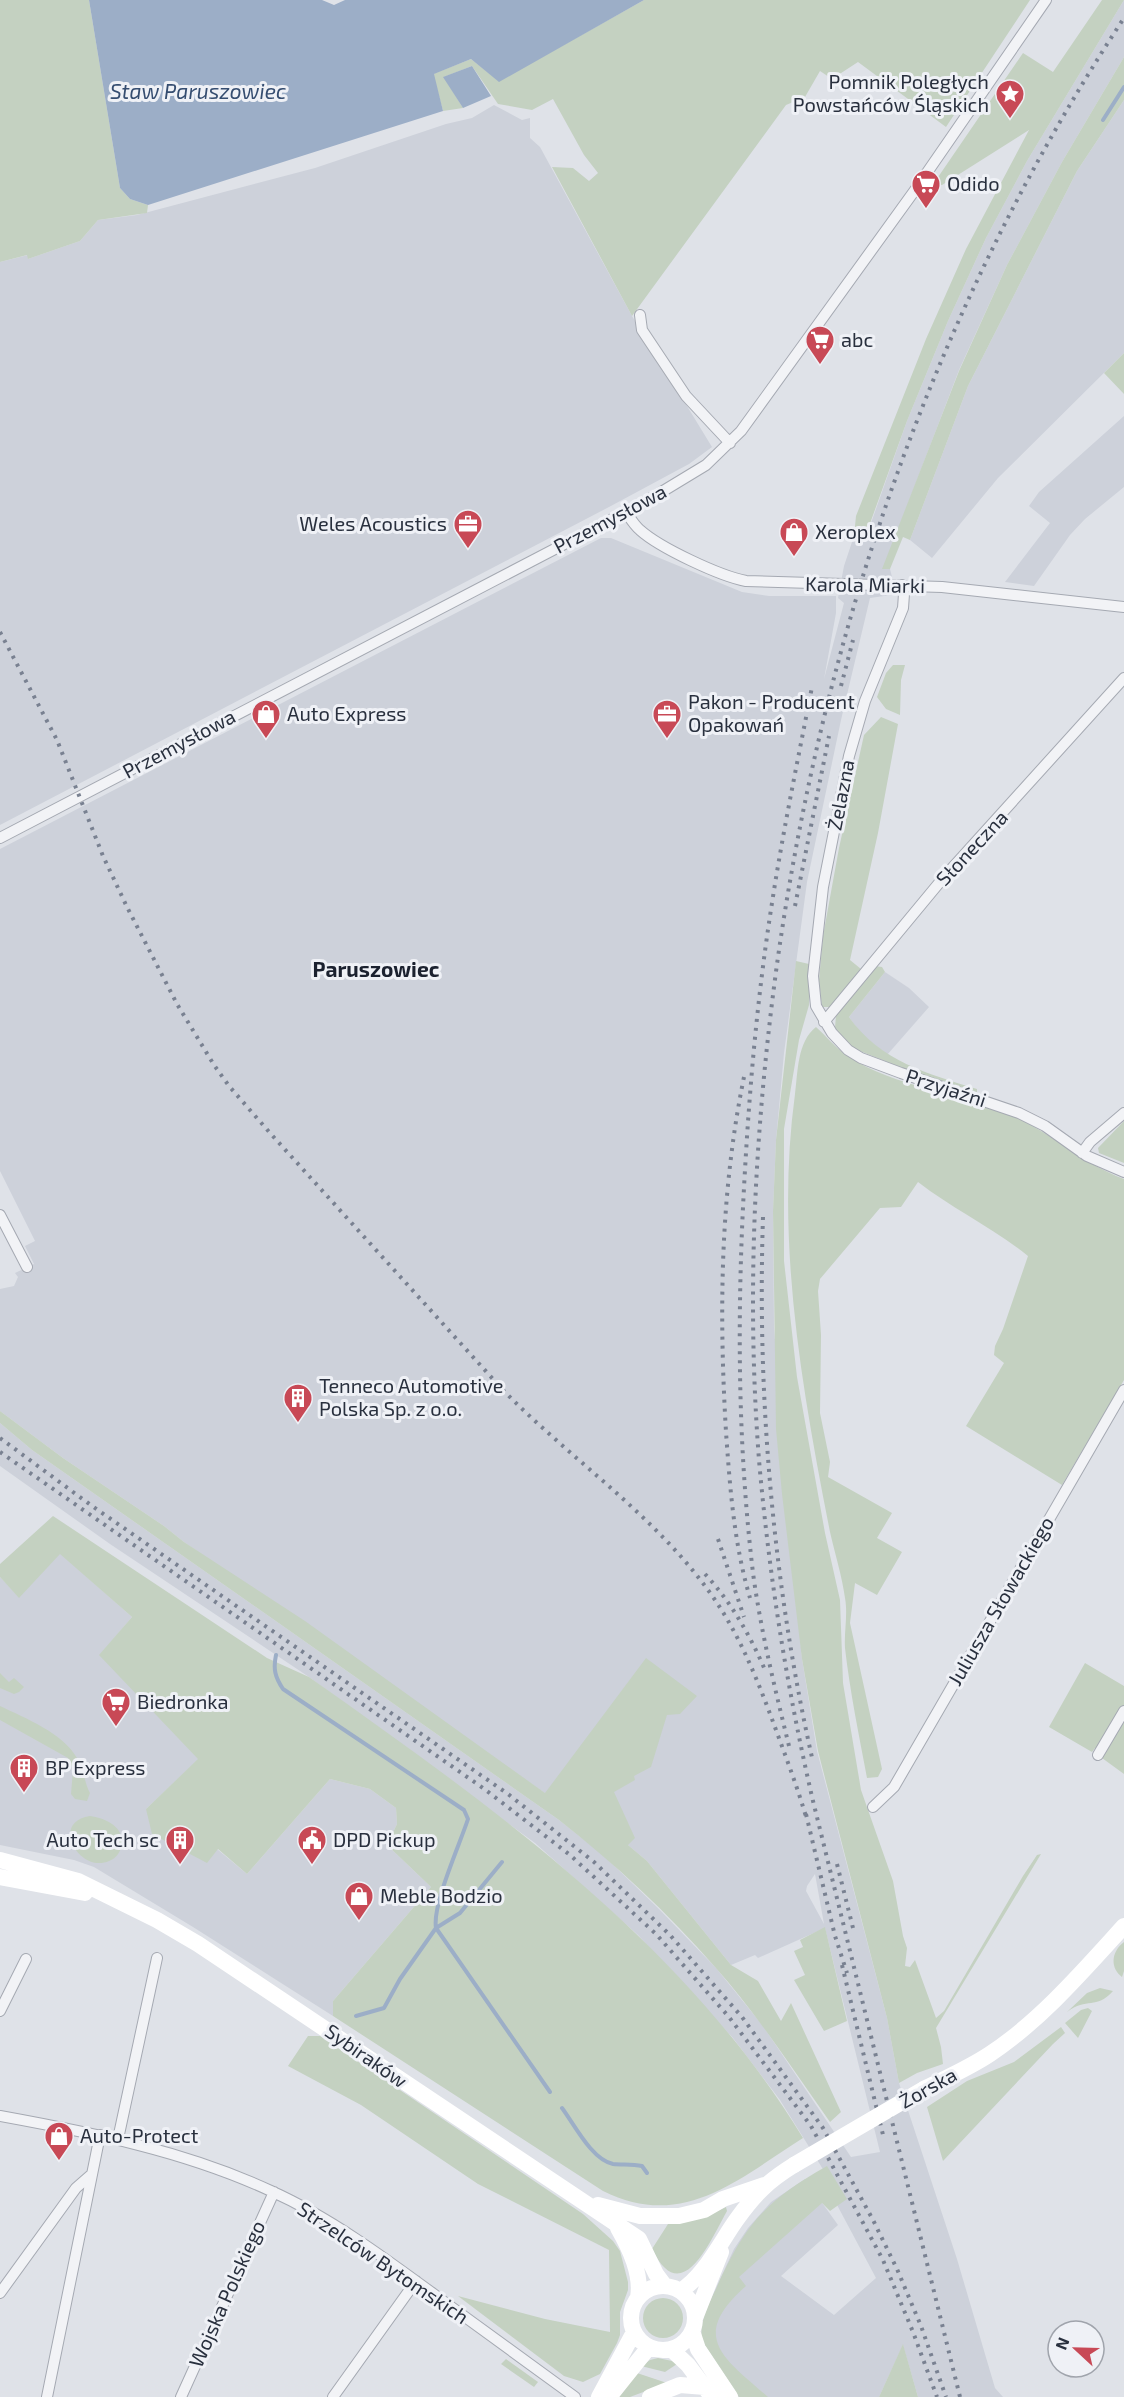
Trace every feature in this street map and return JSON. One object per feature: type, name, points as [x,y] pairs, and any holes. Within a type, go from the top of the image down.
[{"type":"main road","name":"Sybiraków","points":[[0,1860],[78,1881],[157,1920],[198,1944],[639,2239],[656,2274],[673,2288]]},
{"type":"main road","name":"Sybiraków","points":[[0,1877],[111,1899]]},
{"type":"main road","name":"Żorska","points":[[673,2288],[695,2280],[736,2220],[764,2185],[924,2089],[990,2054],[1030,2023],[1079,1976],[1124,1926]]},
{"type":"main road","points":[[586,2202],[640,2217],[672,2217],[704,2210],[723,2199],[764,2185]]},
{"type":"main road","name":"Sybiraków","points":[[615,2223],[631,2254],[639,2284],[638,2298]]},
{"type":"main road","name":"Żorska","points":[[693,2324],[725,2239]]},
{"type":"main road","points":[[693,2324],[685,2341],[671,2349],[661,2350],[649,2347],[640,2340],[634,2332],[631,2312],[638,2298],[650,2289],[673,2288],[690,2301],[698,2349],[730,2397]]},
{"type":"main road","points":[[599,2397],[634,2332]]},
{"type":"main road","points":[[609,2397],[649,2347]]},
{"type":"main road","points":[[671,2349],[688,2365],[708,2392]]},
{"type":"main road","points":[[650,2397],[680,2385],[708,2392]]},
{"type":"street","name":"Przemysłowa","points":[[0,838],[691,476],[730,443],[775,386],[915,190],[1046,0]]},
{"type":"street","points":[[640,315],[642,330],[686,396],[730,443]]},
{"type":"street","name":"Karola Miarki","points":[[626,512],[647,536],[706,567],[737,579],[765,583],[902,585],[975,590],[1124,607]]},
{"type":"street","name":"Żelazna","points":[[821,1017],[813,993],[813,976],[824,887],[838,811],[861,712],[903,608],[902,585]]},
{"type":"street","name":"Słoneczna","points":[[821,1017],[1124,678]]},
{"type":"street","name":"Przyjaźni","points":[[821,1017],[848,1050],[861,1058],[1019,1113],[1045,1126],[1082,1153],[1124,1173]]},
{"type":"street","points":[[1082,1153],[1090,1142],[1124,1113]]},
{"type":"street","points":[[0,1215],[27,1267]]},
{"type":"street","name":"Juliusza Słowackiego","points":[[873,1807],[894,1787],[1124,1390]]},
{"type":"street","points":[[1098,1755],[1124,1711]]},
{"type":"street","points":[[118,2139],[157,1958]]},
{"type":"street","points":[[0,2011],[26,1959]]},
{"type":"street","name":"Strzelców Bytomskich","points":[[0,2116],[118,2139],[202,2163],[274,2192],[335,2227],[416,2281],[575,2397]]},
{"type":"street","points":[[47,2397],[100,2135]]},
{"type":"street","points":[[0,2293],[76,2188],[92,2174]]},
{"type":"street","name":"Wojska Polskiego","points":[[181,2397],[274,2192]]},
{"type":"street","points":[[333,2397],[416,2281]]},
{"type":"shaded area","name":"Tenneco Automotive Polska Sp. z o.o.","points":[[1124,0],[1124,57],[1062,162],[1007,265],[959,370],[883,569],[890,569],[896,593],[870,598],[841,720],[807,882],[784,1053],[776,1140],[773,1211],[774,1328],[802,1659],[817,1751],[887,2018],[899,2083],[957,2259],[995,2388],[1003,2397],[918,2397],[903,2345],[879,2397],[739,2397],[702,2330],[704,2314],[734,2249],[748,2228],[771,2202],[805,2179],[838,2225],[781,2276],[834,2315],[876,2278],[836,2203],[834,2187],[780,2100],[733,2038],[638,1935],[535,1843],[309,1677],[110,1544],[0,1466],[0,1423],[32,1450],[559,1820],[602,1854],[716,1968],[763,2026],[851,2157],[880,2152],[825,1928],[758,1958],[755,1955],[731,1965],[647,1861],[554,1783],[546,1794],[164,1526],[63,1458],[0,1411],[0,1289],[14,1286],[18,1277],[15,1273],[34,1264],[25,1246],[35,1241],[0,1171],[0,849],[601,538],[611,538],[742,592],[769,596],[836,596],[836,613],[824,679],[844,603],[838,598],[844,566],[854,536],[865,540],[907,421],[948,321],[986,238],[1027,161]],"holes":[[[815,1874],[824,1924],[806,1891]]]},
{"type":"shaded area","points":[[1124,100],[1124,353],[998,478],[932,558],[910,540],[968,386],[1077,171]]},
{"type":"shaded area","points":[[494,105],[522,120],[530,118],[530,138],[540,147],[632,316],[712,447],[689,464],[609,507],[0,825],[0,262],[28,255],[28,259],[80,241],[98,220],[137,215],[315,168],[446,124],[472,118]]},
{"type":"shaded area","points":[[1124,416],[1124,487],[1085,519],[1070,535],[1034,586],[1005,582],[1050,523],[1029,506],[1039,492]]},
{"type":"shaded area","points":[[885,972],[909,988],[929,1007],[887,1055],[861,1034],[849,1017]]},
{"type":"shaded area","points":[[60,1553],[132,1617],[100,1655],[199,1759],[146,1809],[217,1849],[247,1874],[330,1779],[370,1789],[396,1808],[397,1824],[387,1845],[431,1887],[333,2001],[333,2016],[94,1867],[74,1860],[0,1845],[0,1577],[19,1597]]},
{"type":"green space","points":[[0,0],[89,0],[120,188],[130,199],[148,205],[147,213],[98,220],[80,241],[28,259],[27,255],[0,262]]},
{"type":"green space","points":[[644,0],[1030,0],[946,127],[858,62],[832,79],[820,71],[805,97],[786,105],[632,316],[552,167],[573,168],[589,181],[598,173],[584,155],[553,99],[532,110],[498,104],[472,66],[444,77],[463,108],[443,111],[433,74],[471,59],[499,81]]},
{"type":"green space","points":[[1102,0],[1124,0],[1027,161],[986,238],[948,321],[907,421],[864,540],[854,536],[856,516],[926,339],[966,249],[1029,130],[942,185],[934,183],[1023,53],[1053,72]]},
{"type":"green space","points":[[1124,57],[1124,100],[1077,171],[968,386],[910,540],[903,537],[890,569],[882,569],[959,371],[1007,265],[1062,162]]},
{"type":"green space","points":[[1124,353],[1124,394],[1104,373]]},
{"type":"green space","points":[[893,665],[905,665],[901,680],[900,715],[886,709],[877,697],[886,673]]},
{"type":"green space","points":[[881,717],[898,724],[878,833],[850,960],[861,969],[830,1007],[822,1007],[819,980],[823,936],[839,848],[864,735]]},
{"type":"green space","points":[[796,961],[809,964],[809,1005],[799,1040],[784,1129],[784,1261],[797,1377],[825,1533],[840,1600],[843,1683],[861,1790],[893,1881],[907,1948],[905,1966],[910,1967],[915,1960],[936,2018],[944,2011],[1023,1876],[1037,1855],[1041,1854],[936,2028],[943,2064],[917,2073],[899,2083],[887,2018],[818,1751],[802,1659],[776,1429],[773,1211],[776,1140]]},
{"type":"green space","points":[[875,966],[882,967],[885,972],[849,1017],[861,1032],[875,1045],[906,1064],[977,1089],[977,1093],[855,1049],[835,1028],[836,1015]]},
{"type":"green space","points":[[816,1027],[842,1052],[865,1066],[907,1083],[996,1109],[1017,1118],[1109,1173],[1124,1179],[1124,1380],[1062,1485],[966,1426],[1004,1363],[994,1355],[995,1346],[1028,1256],[918,1182],[901,1207],[880,1208],[820,1279],[818,1291],[821,1335],[820,1413],[830,1462],[828,1477],[892,1513],[877,1538],[902,1552],[877,1595],[855,1583],[850,1623],[882,1769],[878,1777],[867,1778],[845,1648],[844,1590],[830,1532],[801,1369],[790,1259],[788,1204],[790,1149],[797,1076],[805,1041]]},
{"type":"green space","points":[[1124,1121],[1124,1163],[1099,1153],[1098,1148]]},
{"type":"green space","points":[[0,1411],[184,1542],[305,1621],[545,1793],[646,1658],[697,1696],[680,1714],[667,1715],[651,1767],[634,1776],[635,1780],[614,1792],[635,1838],[628,1845],[647,1861],[731,1965],[758,1981],[781,2021],[791,2003],[841,2112],[830,2122],[761,2023],[731,1985],[660,1908],[580,1837],[32,1450],[0,1423]]},
{"type":"green space","points":[[53,1516],[267,1658],[309,1677],[515,1828],[643,1940],[701,2002],[755,2067],[803,2138],[756,2169],[709,2195],[684,2203],[659,2205],[632,2202],[603,2191],[333,2016],[333,2001],[431,1887],[387,1845],[397,1824],[396,1808],[370,1789],[330,1779],[247,1874],[218,1849],[207,1863],[152,1834],[146,1809],[198,1759],[99,1655],[132,1617],[60,1554],[19,1598],[0,1577],[0,1564]]},
{"type":"green space","points":[[1085,1663],[1124,1686],[1124,1705],[1098,1749],[1095,1748],[1092,1752],[1049,1727]]},
{"type":"green space","points":[[0,1673],[9,1682],[14,1678],[24,1687],[14,1694],[0,1688]]},
{"type":"green space","points":[[0,1706],[43,1727],[71,1749],[83,1771],[90,1793],[87,1801],[75,1799],[71,1794],[73,1770],[68,1758],[0,1720]]},
{"type":"green space","points":[[1124,1718],[1124,1774],[1102,1758]]},
{"type":"green space","points":[[90,1816],[114,1825],[121,1835],[120,1850],[111,1860],[98,1863],[88,1860],[73,1846],[70,1836],[72,1827],[78,1820]]},
{"type":"green space","points":[[825,1927],[847,2021],[824,2031],[794,1980],[805,1975],[794,1951],[803,1947],[800,1940]]},
{"type":"green space","points":[[1124,1942],[1122,1977],[1115,1969],[1114,1959],[1117,1950]]},
{"type":"green space","points":[[1100,1988],[1113,1991],[1101,2000],[1080,2005],[1067,2012],[1087,1993]]},
{"type":"green space","points":[[1088,2008],[1092,2011],[1078,2038],[1065,2023],[1081,2010]]},
{"type":"green space","points":[[1061,2027],[1065,2033],[943,2161],[927,2107],[967,2081],[1014,2062]]},
{"type":"green space","points":[[308,2036],[320,2036],[583,2214],[613,2241],[620,2251],[628,2290],[620,2312],[620,2335],[600,2374],[583,2382],[564,2376],[458,2296],[545,2319],[610,2332],[609,2250],[478,2184],[361,2105],[288,2066]]},
{"type":"green space","points":[[827,2166],[847,2199],[830,2211],[822,2203],[739,2277],[746,2286],[728,2304],[719,2319],[716,2333],[719,2346],[726,2358],[768,2397],[739,2397],[702,2341],[701,2334],[707,2308],[737,2247],[759,2216],[788,2191]]},
{"type":"green space","points":[[726,2207],[727,2211],[713,2237],[695,2264],[685,2272],[674,2273],[663,2266],[652,2249],[668,2224],[704,2217]]},
{"type":"green space","points":[[663,2298],[671,2299],[677,2304],[682,2310],[682,2326],[677,2332],[671,2337],[663,2338],[655,2337],[649,2332],[644,2326],[643,2318],[644,2310],[649,2304],[655,2299]]},
{"type":"green space","points":[[903,2344],[918,2397],[879,2397]]},
{"type":"green space","points":[[658,2358],[677,2364],[665,2372],[641,2366]]},
{"type":"green space","points":[[506,2359],[538,2382],[534,2387],[501,2364]]},
{"type":"green space","points":[[637,2373],[667,2383],[630,2397],[619,2397]]},
{"type":"water","name":"Staw Paruszowiec","points":[[89,0],[322,0],[334,5],[345,0],[644,0],[499,82],[471,59],[434,74],[443,111],[148,205],[130,199],[120,188]]},
{"type":"water","points":[[472,66],[491,96],[463,108],[443,77]]},
{"type":"waterway","points":[[1103,120],[1124,87]]},
{"type":"waterway","points":[[276,1655],[275,1673],[283,1689],[464,1810],[468,1819],[442,1890],[436,1928],[550,2092]]},
{"type":"waterway","points":[[356,2016],[384,2008],[400,1979],[436,1928],[460,1913],[502,1862]]},
{"type":"waterway","points":[[562,2108],[598,2156],[613,2164],[642,2166],[647,2173]]},
{"type":"railway","points":[[960,2397],[813,1801],[780,1632],[763,1503],[755,1397],[753,1271],[758,1145],[778,957],[799,832],[826,709],[860,587],[899,468],[945,351],[998,237],[1058,126],[1124,18]]},
{"type":"railway","points":[[0,632],[57,740],[103,856],[127,907],[177,1004],[214,1065],[270,1133],[502,1389],[661,1535],[708,1590],[729,1623],[755,1675],[807,1820]]},
{"type":"railway","points":[[841,686],[853,640]]},
{"type":"railway","points":[[789,1746],[760,1617],[753,1573],[741,1422],[741,1271],[749,1103],[763,970],[781,849],[812,687]]},
{"type":"railway","points":[[795,906],[829,736]]},
{"type":"railway","points":[[744,1077],[736,1121],[726,1209],[722,1343],[731,1495],[736,1537],[750,1598]]},
{"type":"railway","points":[[763,1217],[763,1354],[771,1491],[787,1628],[813,1762]]},
{"type":"railway","points":[[0,1438],[92,1506],[508,1794],[594,1862],[670,1935],[742,2017],[823,2128],[897,2269],[921,2326],[946,2397]]},
{"type":"railway","points":[[0,1452],[483,1788],[570,1855],[656,1934],[729,2017],[811,2126],[883,2260],[937,2397]]},
{"type":"railway","points":[[718,1539],[744,1617]]},
{"type":"railway","points":[[705,1574],[739,1619],[765,1670]]},
{"type":"railway","points":[[806,1814],[835,1936],[847,1973]]},
{"type":"railway","points":[[837,1864],[853,1928]]},
{"type":"railway","points":[[842,1965],[884,2139]]},
{"type":"place","name":"Pomnik Poległych Powstańców Śląskich","points":[[1010,120]]},
{"type":"place","name":"Odido","points":[[926,210]]},
{"type":"place","name":"abc","points":[[820,366]]},
{"type":"place","name":"Weles Acoustics","points":[[468,550]]},
{"type":"place","name":"Xeroplex","points":[[794,558]]},
{"type":"place","name":"Auto Express","points":[[266,740]]},
{"type":"place","name":"Pakon - Producent Opakowań","points":[[667,740]]},
{"type":"place","name":"Tenneco Automotive Polska Sp. z o.o.","points":[[298,1424]]},
{"type":"place","name":"Biedronka","points":[[116,1728]]},
{"type":"place","name":"BP Express","points":[[24,1794]]},
{"type":"place","name":"Auto Tech sc","points":[[180,1866]]},
{"type":"place","name":"DPD Pickup","points":[[312,1866]]},
{"type":"place","name":"Meble Bodzio","points":[[359,1922]]},
{"type":"place","name":"Auto-Protect","points":[[59,2162]]},
{"type":"district","name":"Paruszowiec","points":[[376,970]]}]
